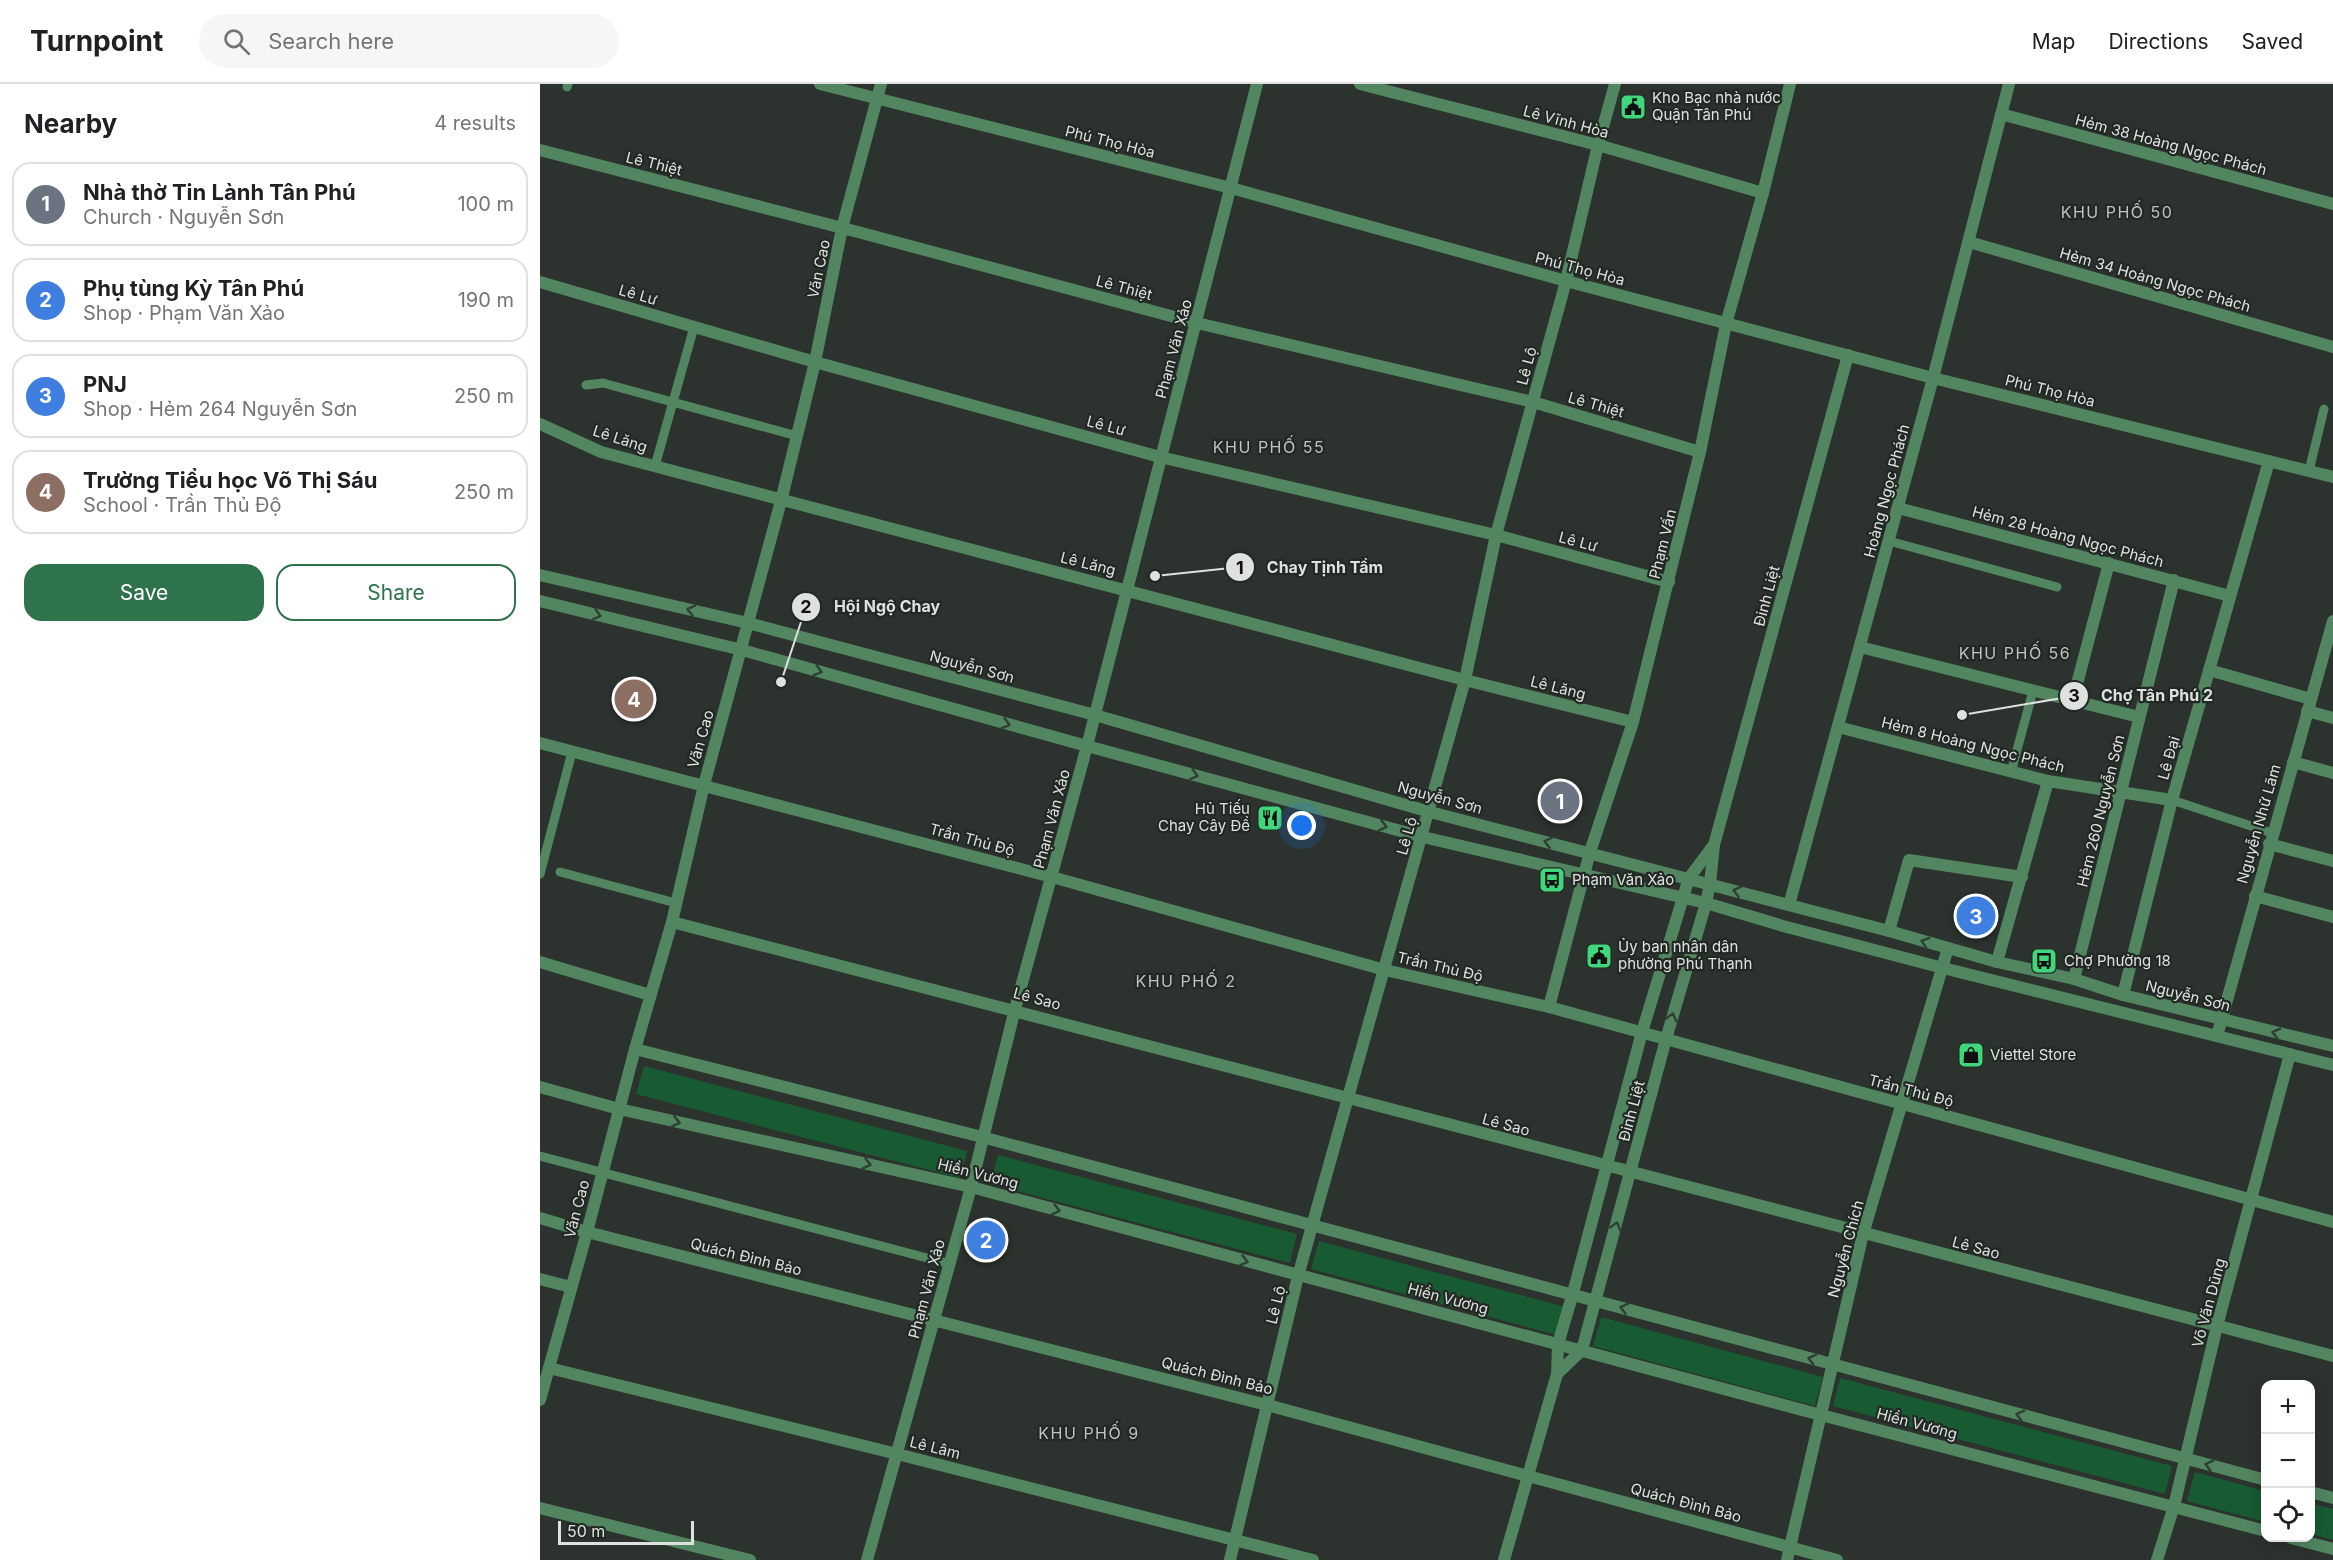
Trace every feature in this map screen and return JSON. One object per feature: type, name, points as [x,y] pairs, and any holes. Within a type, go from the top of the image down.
[{"type":"street","name":"Phú Thọ Hòa","points":[[820,84],[1231,188],[1566,281],[1933,378],[2333,477]]},
{"type":"street","name":"Văn Cao","points":[[540,1400],[635,1049],[672,922],[704,785],[781,501],[815,362],[842,228],[881,84]]},
{"type":"street","name":"Phạm Văn Xảo","points":[[867,1560],[971,1187],[1015,1009],[1087,746],[1257,84]]},
{"type":"street","name":"Lê Vĩnh Hòa","points":[[1360,84],[1598,145],[1763,193]]},
{"type":"street","name":"Lê Lộ","points":[[1230,1560],[1298,1276],[1430,812],[1465,680],[1496,535],[1566,281],[1615,84]]},
{"type":"street","name":"Phạm Vấn","points":[[1549,1007],[1590,852],[1634,722],[1700,452],[1726,324],[1763,193],[1790,84]]},
{"type":"street","name":"Hoàng Ngọc Phách","points":[[1789,905],[1933,378],[2009,84]]},
{"type":"street","name":"Hẻm 38 Hoàng Ngọc Phách","points":[[2001,114],[2333,204]]},
{"type":"street","name":"Lê Thiệt","points":[[540,150],[1197,323],[1533,402],[1700,452]]},
{"type":"street","name":"Hẻm 34 Hoàng Ngọc Phách","points":[[1969,242],[2333,347]]},
{"type":"street","name":"Lê Lư","points":[[540,282],[815,362],[1160,457],[1496,535],[1669,582]]},
{"type":"street","name":"Đinh Liệt","points":[[1557,1374],[1582,1350],[1597,1301],[1666,1039],[1706,903],[1714,844],[1848,355]]},
{"type":"street","name":"Lê Lăng","points":[[540,424],[601,452],[1465,680],[1634,722]]},
{"type":"street","name":"Lê Đại","points":[[2123,995],[2172,800],[2269,461]]},
{"type":"street","name":"Hẻm 28 Hoàng Ngọc Phách","points":[[1898,508],[2230,596]]},
{"type":"street","points":[[2073,699],[2109,563]]},
{"type":"street","name":"Nguyễn Sơn","points":[[540,574],[748,623],[1095,715],[1430,812],[1689,878],[1997,962],[2074,979],[2123,995],[2333,1046]]},
{"type":"street","name":"Hẻm 260 Nguyễn Sơn","points":[[2074,979],[2174,580]]},
{"type":"street","points":[[540,601],[742,650],[1423,837],[1706,903],[1783,926],[1943,968],[2333,1065]]},
{"type":"street","name":"Nguyễn Nhữ Lãm","points":[[2217,1036],[2332,627]]},
{"type":"street","points":[[1860,647],[2139,717]]},
{"type":"street","points":[[2209,670],[2311,699]]},
{"type":"street","points":[[2307,711],[2333,718]]},
{"type":"street","name":"Hẻm 8 Hoàng Ngọc Phách","points":[[1838,727],[2048,781],[2172,800]]},
{"type":"street","name":"Trần Thủ Độ","points":[[540,742],[1052,877],[1385,970],[1549,1007],[2333,1222]]},
{"type":"street","points":[[2293,762],[2333,773]]},
{"type":"street","points":[[1997,962],[2048,781]]},
{"type":"street","points":[[2271,838],[2333,861]]},
{"type":"street","name":"Đinh Liệt","points":[[1504,1560],[1557,1374],[1558,1344],[1642,1032],[1689,878],[1714,844]]},
{"type":"street","points":[[1889,931],[1909,860],[2022,877]]},
{"type":"street","points":[[2255,896],[2333,916]]},
{"type":"street","name":"Lê Sao","points":[[672,922],[1015,1009],[1349,1099],[2333,1356]]},
{"type":"street","name":"Nguyễn Chích","points":[[1787,1560],[1863,1234],[1948,948]]},
{"type":"street","points":[[540,962],[650,995]]},
{"type":"street","points":[[635,1049],[982,1137],[1573,1293],[1832,1365],[2261,1479]]},
{"type":"street","name":"Võ Văn Dũng","points":[[2157,1560],[2174,1506],[2217,1326],[2290,1054]]},
{"type":"street","name":"Hiền Vương","points":[[540,1087],[619,1109],[971,1187],[1298,1276],[2261,1530]]},
{"type":"street","name":"Quách Đình Bảo","points":[[540,1218],[587,1232],[1267,1405],[1836,1560]]},
{"type":"street","points":[[540,1279],[571,1287]]},
{"type":"street","name":"Lê Lâm","points":[[549,1368],[1313,1560]]},
{"type":"street","points":[[2315,1493],[2333,1498]]},
{"type":"street","points":[[540,1508],[750,1560]]},
{"type":"street","points":[[2306,1542],[2333,1549]]},
{"type":"lane","points":[[655,466],[694,327]]},
{"type":"lane","points":[[586,385],[603,383],[797,436]]},
{"type":"lane","points":[[2309,471],[2324,409]]},
{"type":"lane","points":[[1889,541],[2057,587]]},
{"type":"lane","points":[[2011,772],[2033,691]]},
{"type":"lane","points":[[540,874],[572,752]]},
{"type":"lane","points":[[2172,800],[2271,838]]},
{"type":"lane","points":[[560,872],[676,903]]},
{"type":"lane","points":[[540,1156],[950,1264]]},
{"type":"green space","points":[[644,1066],[967,1151],[960,1178],[636,1094]]},
{"type":"green space","points":[[998,1155],[1297,1234],[1290,1263],[990,1184]]},
{"type":"green space","points":[[1319,1241],[1565,1307],[1557,1335],[1311,1269]]},
{"type":"green space","points":[[1601,1317],[1823,1377],[1815,1406],[1593,1346]]},
{"type":"green space","points":[[1840,1378],[2172,1466],[2165,1494],[1833,1406]]},
{"type":"green space","points":[[2195,1472],[2261,1490],[2261,1521],[2187,1501]]},
{"type":"green space","points":[[2315,1504],[2333,1509],[2333,1540],[2315,1535]]},
{"type":"place","name":"Kho Bạc nhà nước Quận Tân Phú","points":[[1633,107]]},
{"type":"place","name":"Chay Tịnh Tầm","points":[[1155,576]]},
{"type":"place","name":"Hội Ngộ Chay","points":[[781,682]]},
{"type":"place","name":"Trường Tiểu học Võ Thị Sáu","points":[[634,699]]},
{"type":"place","name":"Chợ Tân Phú 2","points":[[1962,715]]},
{"type":"place","name":"Nhà thờ Tin Lành Tân Phú","points":[[1560,801]]},
{"type":"place","name":"Hủ Tiếu Chay Cây Đề","points":[[1270,818]]},
{"type":"place","name":"Phạm Văn Xảo","points":[[1552,880]]},
{"type":"place","name":"PNJ","points":[[1976,916]]},
{"type":"place","name":"Ủy ban nhân dân phường Phú Thạnh","points":[[1599,956]]},
{"type":"place","name":"Chợ Phường 18","points":[[2044,961]]},
{"type":"place","name":"Viettel Store","points":[[1971,1055]]},
{"type":"place","name":"Phụ tùng Kỳ Tân Phú","points":[[986,1240]]},
{"type":"district","name":"KHU PHỐ 50","points":[[2117,212]]},
{"type":"district","name":"KHU PHỐ 55","points":[[1269,447]]},
{"type":"district","name":"KHU PHỐ 56","points":[[2015,653]]},
{"type":"district","name":"KHU PHỐ 2","points":[[1186,981]]},
{"type":"district","name":"KHU PHỐ 9","points":[[1089,1433]]}]
